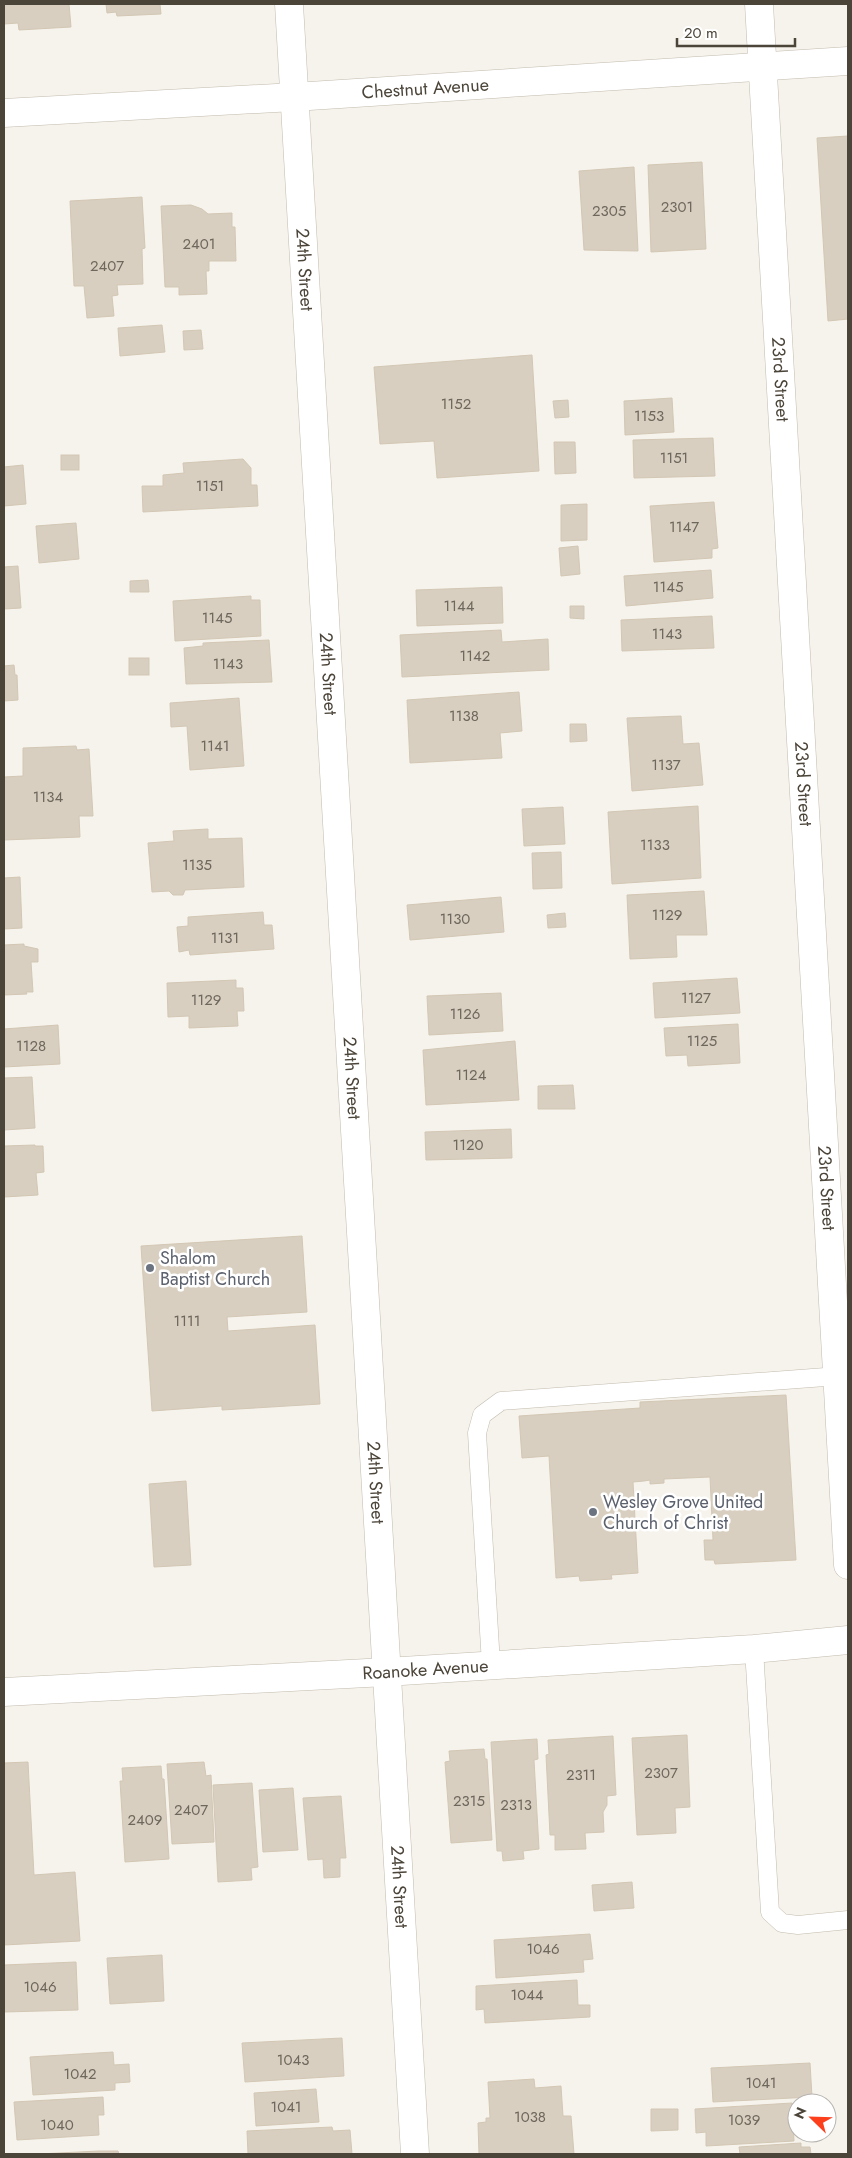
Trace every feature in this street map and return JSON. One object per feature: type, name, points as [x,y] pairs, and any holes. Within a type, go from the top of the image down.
[{"type":"street","name":"24th Street","points":[[289,4],[415,2154]]},
{"type":"street","name":"23rd Street","points":[[759,4],[848,1565]]},
{"type":"street","name":"Chestnut Avenue","points":[[4,113],[294,97],[848,61]]},
{"type":"street","name":"Roanoke Avenue","points":[[4,1692],[386,1672],[754,1649],[848,1640]]},
{"type":"lane","points":[[491,1664],[477,1433],[482,1415],[501,1401],[838,1376]]},
{"type":"lane","points":[[754,1649],[770,1912],[782,1923],[798,1925],[848,1920]]},
{"type":"building","points":[[4,4],[69,4],[71,27],[19,30],[18,23],[4,24]]},
{"type":"building","points":[[106,4],[160,4],[161,14],[117,16],[116,12],[107,13]]},
{"type":"building","points":[[848,136],[848,319],[828,321],[817,138]]},
{"type":"building","points":[[702,162],[706,249],[651,252],[648,165]]},
{"type":"building","points":[[634,167],[638,251],[584,250],[579,171]]},
{"type":"building","points":[[142,197],[145,248],[142,249],[143,284],[117,285],[118,295],[112,296],[114,316],[87,318],[84,286],[74,286],[70,201]]},
{"type":"building","points":[[191,205],[202,209],[208,214],[232,213],[232,227],[235,227],[236,261],[209,261],[209,271],[206,271],[207,294],[179,295],[179,287],[165,287],[161,206]]},
{"type":"building","points":[[162,325],[165,352],[120,356],[118,328]]},
{"type":"building","points":[[201,330],[203,349],[184,350],[183,331]]},
{"type":"building","points":[[532,355],[539,471],[437,478],[434,441],[380,444],[374,367]]},
{"type":"building","points":[[672,398],[674,432],[625,435],[624,401]]},
{"type":"building","points":[[568,400],[569,417],[555,418],[553,401]]},
{"type":"building","points":[[713,438],[715,476],[634,478],[633,440]]},
{"type":"building","points":[[554,442],[575,442],[576,473],[555,474]]},
{"type":"building","points":[[61,455],[79,455],[79,470],[61,470]]},
{"type":"building","points":[[243,459],[251,468],[251,485],[257,485],[258,506],[143,512],[142,486],[163,486],[163,475],[184,473],[183,463]]},
{"type":"building","points":[[23,465],[26,504],[4,506],[4,467]]},
{"type":"building","points":[[714,502],[718,548],[712,549],[712,558],[654,562],[650,506]]},
{"type":"building","points":[[587,504],[587,540],[561,541],[561,505]]},
{"type":"building","points":[[76,523],[79,559],[39,563],[36,526]]},
{"type":"building","points":[[578,546],[580,574],[561,576],[559,548]]},
{"type":"building","points":[[18,566],[21,608],[4,609],[4,567]]},
{"type":"building","points":[[711,570],[713,598],[626,606],[624,576]]},
{"type":"building","points":[[148,580],[149,592],[130,592],[130,581]]},
{"type":"building","points":[[502,587],[503,623],[417,626],[416,590]]},
{"type":"building","points":[[251,596],[251,600],[260,600],[261,636],[175,641],[173,601]]},
{"type":"building","points":[[570,606],[584,606],[584,619],[570,618]]},
{"type":"building","points":[[712,616],[714,648],[622,651],[621,620]]},
{"type":"building","points":[[501,630],[502,642],[548,639],[549,670],[402,677],[400,635]]},
{"type":"building","points":[[269,640],[272,682],[186,684],[184,648],[203,646],[203,643]]},
{"type":"building","points":[[129,658],[149,658],[149,675],[129,675]]},
{"type":"building","points":[[14,665],[15,675],[17,675],[18,700],[4,701],[4,666]]},
{"type":"building","points":[[519,692],[522,731],[500,733],[502,758],[410,763],[407,700]]},
{"type":"building","points":[[239,698],[244,766],[190,770],[187,726],[171,727],[170,703]]},
{"type":"building","points":[[681,716],[683,744],[699,743],[703,785],[632,791],[627,718]]},
{"type":"building","points":[[570,724],[586,724],[587,741],[570,742]]},
{"type":"building","points":[[76,746],[77,750],[89,749],[93,816],[79,816],[80,837],[4,840],[4,777],[23,776],[23,748]]},
{"type":"building","points":[[698,806],[701,878],[612,884],[608,812]]},
{"type":"building","points":[[563,807],[565,844],[524,846],[522,809]]},
{"type":"building","points":[[208,829],[208,839],[242,838],[244,887],[185,890],[183,895],[173,895],[169,891],[152,892],[148,843],[174,841],[173,831]]},
{"type":"building","points":[[561,852],[562,888],[533,889],[532,853]]},
{"type":"building","points":[[20,877],[22,928],[4,929],[4,878]]},
{"type":"building","points":[[704,891],[707,935],[676,935],[677,957],[630,959],[627,895]]},
{"type":"building","points":[[501,897],[504,932],[410,940],[407,905]]},
{"type":"building","points":[[263,912],[264,925],[272,925],[274,949],[190,955],[189,950],[179,952],[177,927],[188,926],[188,917]]},
{"type":"building","points":[[565,913],[566,927],[548,928],[547,915]]},
{"type":"building","points":[[24,944],[24,946],[38,949],[38,962],[31,962],[33,992],[4,995],[4,945]]},
{"type":"building","points":[[737,978],[740,1013],[655,1018],[653,983]]},
{"type":"building","points":[[236,980],[236,988],[243,988],[244,1011],[237,1011],[238,1026],[189,1028],[189,1016],[168,1017],[167,983]]},
{"type":"building","points":[[501,993],[503,1031],[429,1035],[427,996]]},
{"type":"building","points":[[738,1024],[740,1063],[688,1066],[687,1055],[666,1056],[664,1028]]},
{"type":"building","points":[[58,1025],[60,1064],[4,1067],[4,1029]]},
{"type":"building","points":[[515,1041],[519,1100],[426,1105],[423,1050]]},
{"type":"building","points":[[32,1077],[35,1128],[4,1130],[4,1078]]},
{"type":"building","points":[[573,1085],[575,1109],[538,1109],[538,1086]]},
{"type":"building","points":[[511,1129],[512,1158],[426,1160],[425,1132]]},
{"type":"building","points":[[4,1146],[43,1146],[44,1172],[36,1173],[38,1195],[4,1197]]},
{"type":"building","points":[[302,1236],[307,1312],[227,1317],[228,1331],[315,1325],[320,1404],[222,1410],[222,1406],[152,1411],[141,1246]]},
{"type":"building","name":"Wesley Grove United Church of Christ","points":[[786,1395],[796,1560],[715,1564],[714,1560],[705,1560],[704,1540],[713,1540],[710,1477],[664,1479],[664,1483],[650,1484],[650,1480],[633,1482],[638,1573],[611,1575],[612,1579],[580,1581],[579,1576],[556,1578],[549,1456],[522,1458],[519,1416],[640,1408],[640,1402]]},
{"type":"building","points":[[186,1481],[191,1565],[154,1567],[149,1484]]},
{"type":"building","points":[[687,1735],[690,1807],[675,1808],[676,1833],[637,1835],[632,1738]]},
{"type":"building","points":[[613,1736],[616,1795],[607,1796],[607,1805],[603,1812],[604,1832],[585,1833],[586,1849],[555,1850],[555,1835],[550,1835],[546,1755],[549,1754],[548,1740]]},
{"type":"building","points":[[537,1739],[538,1759],[534,1760],[539,1849],[523,1851],[524,1859],[503,1861],[502,1851],[497,1851],[491,1742]]},
{"type":"building","points":[[484,1749],[485,1759],[487,1759],[492,1840],[451,1843],[445,1762],[450,1761],[449,1751]]},
{"type":"building","points":[[28,1762],[34,1875],[75,1872],[80,1941],[4,1945],[4,1763]]},
{"type":"building","points":[[204,1762],[206,1776],[211,1775],[214,1842],[172,1844],[167,1764]]},
{"type":"building","points":[[161,1766],[162,1779],[164,1779],[169,1859],[125,1862],[120,1781],[123,1781],[122,1768]]},
{"type":"building","points":[[252,1783],[258,1867],[251,1868],[252,1880],[218,1882],[213,1785]]},
{"type":"building","points":[[293,1788],[298,1850],[263,1852],[259,1790]]},
{"type":"building","points":[[341,1796],[346,1858],[340,1858],[340,1877],[324,1878],[323,1859],[308,1860],[303,1798]]},
{"type":"building","points":[[632,1882],[634,1908],[594,1911],[592,1885]]},
{"type":"building","points":[[590,1934],[593,1959],[583,1960],[584,1972],[496,1978],[494,1940]]},
{"type":"building","points":[[162,1955],[164,2001],[110,2004],[107,1958]]},
{"type":"building","points":[[76,1962],[78,2010],[4,2012],[4,1965]]},
{"type":"building","points":[[577,1980],[578,2005],[590,2005],[590,2017],[485,2023],[484,2009],[476,2010],[476,1986]]},
{"type":"building","points":[[342,2038],[344,2076],[245,2082],[242,2043]]},
{"type":"building","points":[[113,2052],[114,2065],[129,2064],[130,2082],[115,2083],[115,2090],[33,2095],[30,2057]]},
{"type":"building","points":[[810,2063],[812,2093],[787,2093],[787,2098],[713,2102],[711,2068]]},
{"type":"building","points":[[534,2079],[535,2088],[561,2086],[563,2116],[571,2116],[574,2154],[479,2154],[478,2123],[486,2122],[486,2118],[490,2118],[488,2082]]},
{"type":"building","points":[[316,2089],[319,2122],[256,2126],[254,2093]]},
{"type":"building","points":[[103,2097],[104,2115],[98,2115],[99,2135],[17,2140],[14,2102]]},
{"type":"building","points":[[787,2103],[787,2141],[706,2146],[706,2132],[696,2133],[695,2109]]},
{"type":"building","points":[[651,2109],[678,2109],[678,2130],[651,2131]]},
{"type":"building","points":[[332,2127],[333,2131],[350,2130],[352,2154],[248,2154],[247,2131]]},
{"type":"building","points":[[801,2143],[801,2147],[810,2147],[811,2154],[740,2154],[739,2147]]},
{"type":"building","points":[[99,2151],[118,2151],[119,2154],[39,2154]]},
{"type":"place","name":"Shalom Baptist Church","points":[[150,1268]]},
{"type":"place","name":"Wesley Grove United Church of Christ","points":[[593,1512]]}]
